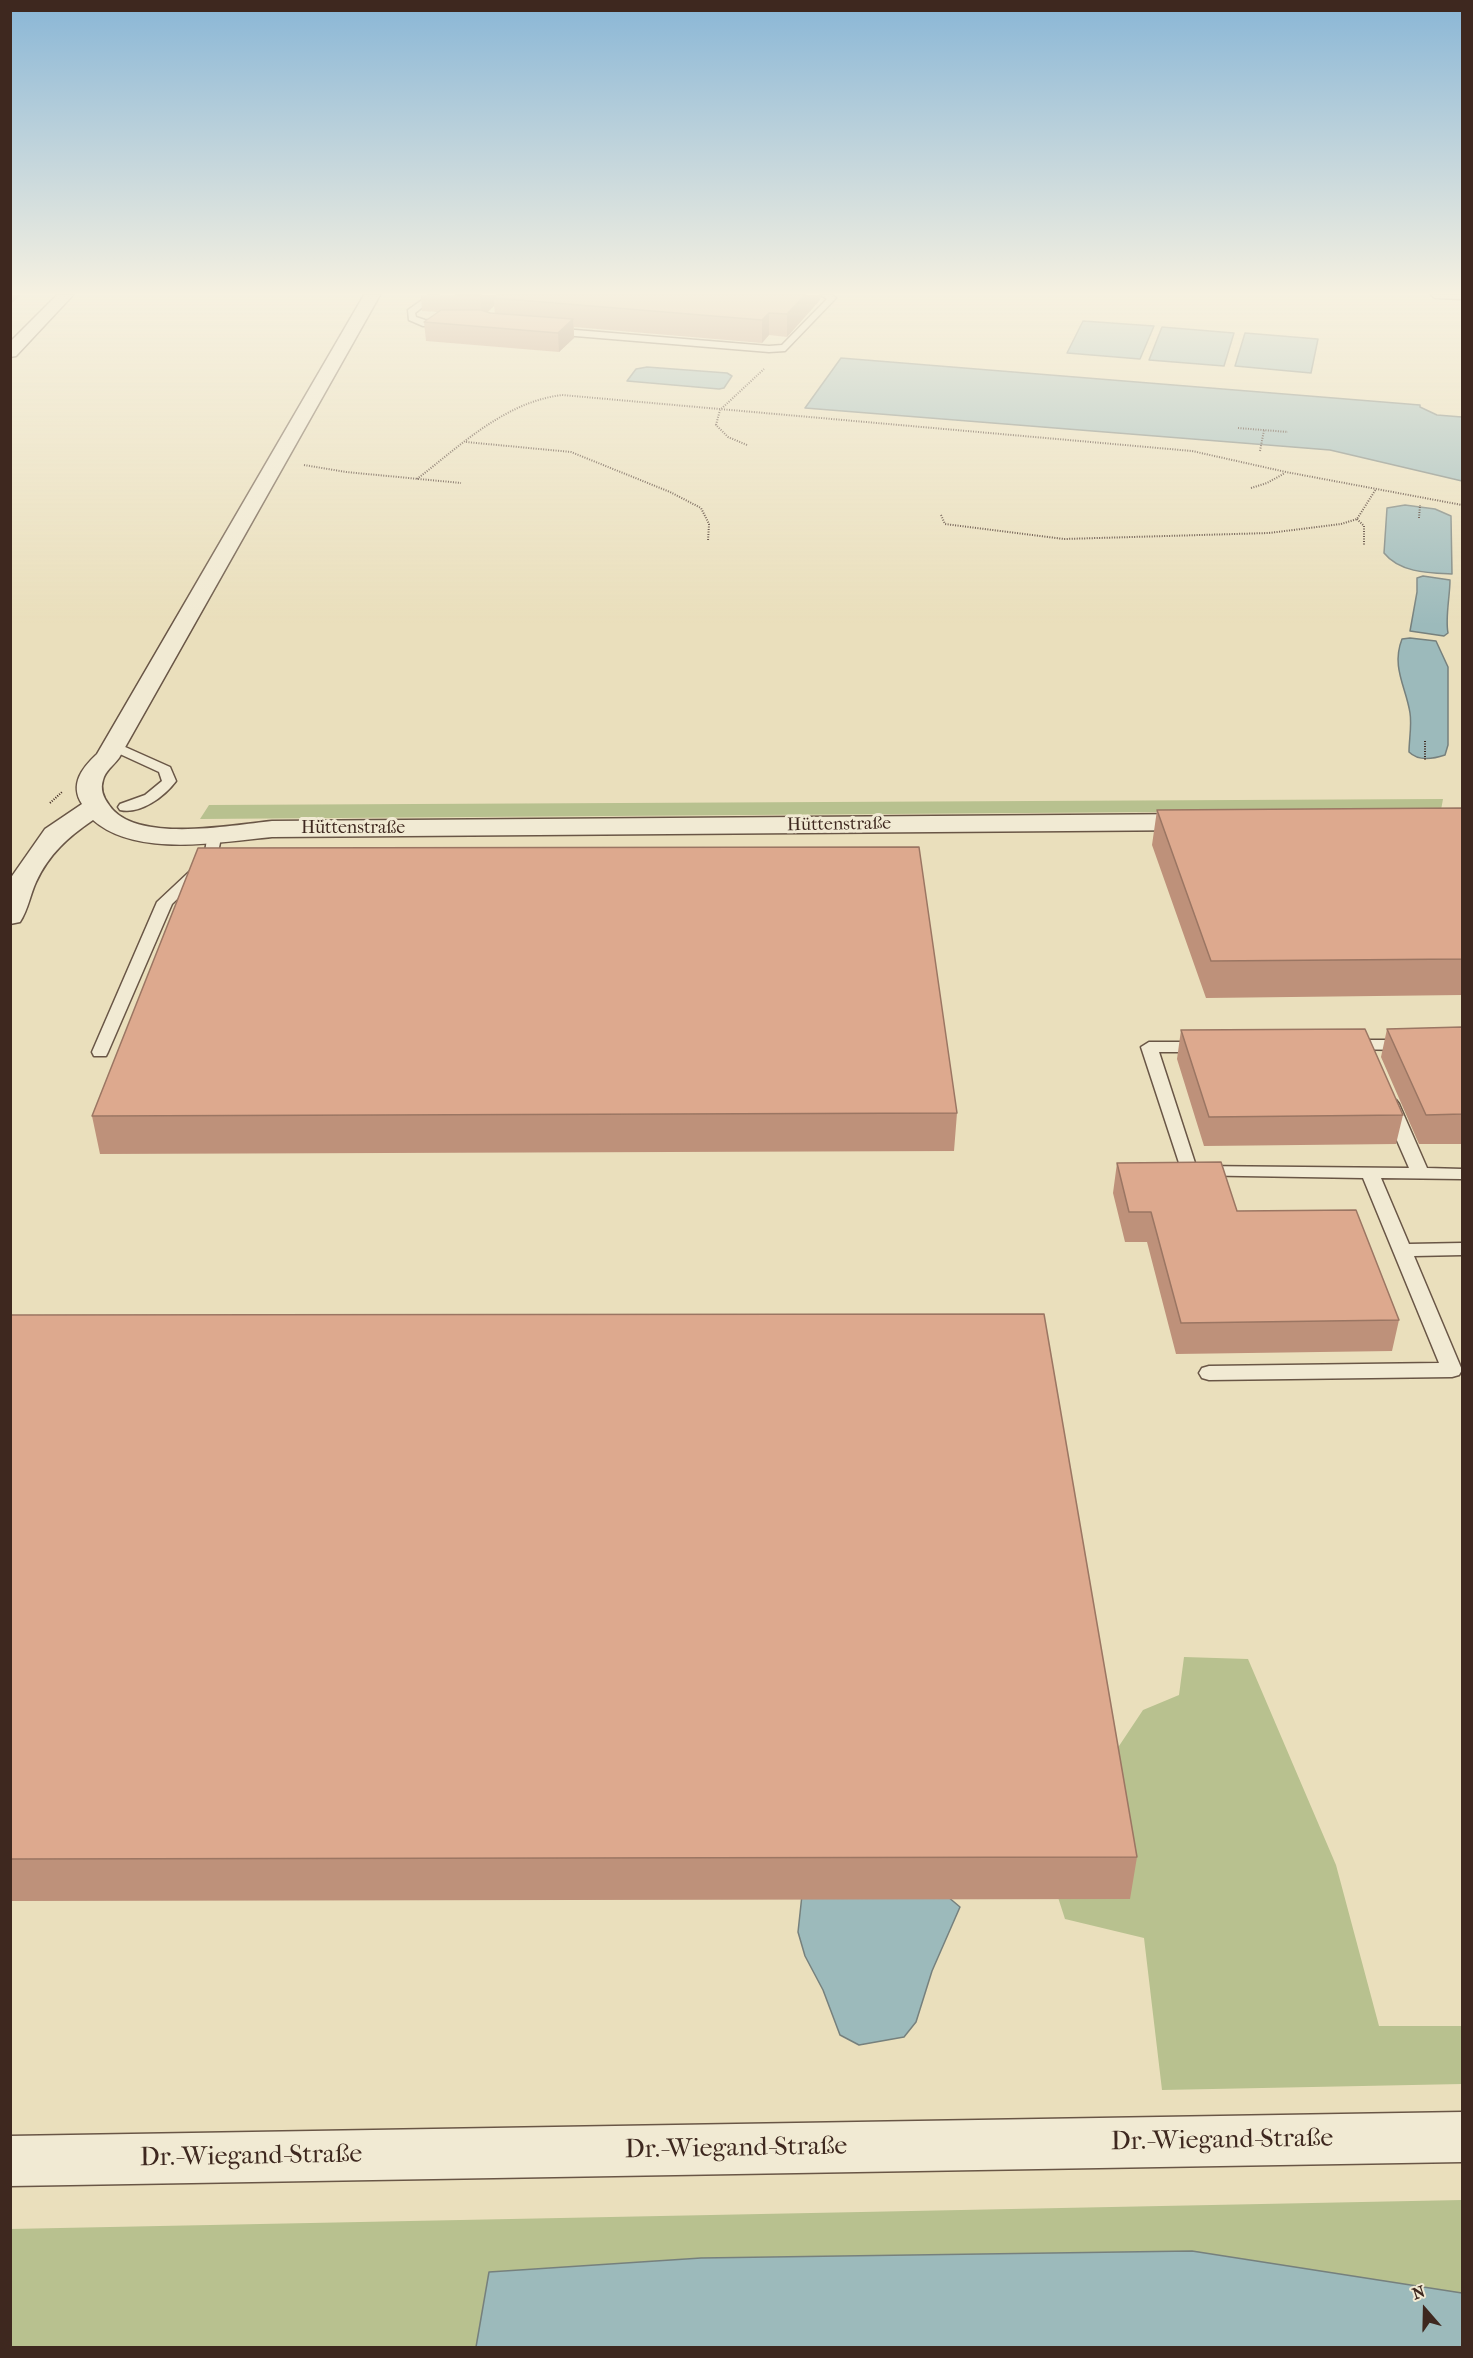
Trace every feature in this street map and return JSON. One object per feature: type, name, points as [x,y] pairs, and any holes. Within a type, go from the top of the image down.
[{"type":"street","points":[[10,916],[17,886],[42,853],[111,812],[88,791],[92,771],[111,752],[309,405]]},
{"type":"street","name":"Hüttenstraße","points":[[111,812],[134,816],[158,824],[215,833],[283,829],[1227,822]]},
{"type":"street","name":"Dr.-Wiegand-Straße","points":[[10,2162],[1462,2137]]},
{"type":"lane","points":[[111,752],[165,770],[169,781],[161,792],[146,801],[111,812]]},
{"type":"lane","points":[[100,1052],[165,902],[211,859],[215,833]]},
{"type":"lane","points":[[1331,1046],[1419,1044]]},
{"type":"lane","points":[[1365,1045],[1374,1066]]},
{"type":"lane","points":[[1217,1047],[1149,1047],[1189,1171],[1462,1174]]},
{"type":"lane","points":[[1384,1088],[1421,1173]]},
{"type":"lane","points":[[1209,1373],[1452,1370],[1371,1173]]},
{"type":"lane","points":[[1402,1250],[1462,1249]]},
{"type":"path","points":[[417,479],[465,442],[524,405]]},
{"type":"path","points":[[668,405],[1183,450],[1461,506]]},
{"type":"path","points":[[725,405],[720,410],[716,425],[728,437],[747,445]]},
{"type":"path","points":[[1238,428],[1288,432]]},
{"type":"path","points":[[1260,452],[1264,430]]},
{"type":"path","points":[[465,442],[571,452],[670,492],[701,508],[709,524],[708,541]]},
{"type":"path","points":[[277,461],[346,472],[461,483]]},
{"type":"path","points":[[1251,488],[1267,483],[1286,472]]},
{"type":"path","points":[[941,515],[945,524],[1064,539],[1269,533],[1341,524],[1357,519],[1376,489]]},
{"type":"path","points":[[1419,518],[1420,504]]},
{"type":"path","points":[[1357,519],[1364,526],[1364,546]]},
{"type":"path","points":[[1425,741],[1425,761]]},
{"type":"path","points":[[1461,820],[1462,788]]},
{"type":"green space","points":[[1443,799],[1441,810],[200,819],[209,805]]},
{"type":"green space","points":[[1184,1657],[1248,1659],[1336,1865],[1379,2026],[1462,2026],[1462,2084],[1162,2090],[1144,1938],[1065,1919],[1045,1857],[1143,1710],[1179,1695]]},
{"type":"green space","points":[[1462,2200],[1462,2293],[1192,2251],[701,2258],[489,2272],[476,2347],[11,2348],[10,2229]]},
{"type":"water","points":[[807,405],[1420,405],[1437,415],[1462,417],[1462,481],[1330,450],[805,408]]},
{"type":"water","points":[[1405,505],[1435,509],[1451,516],[1452,574],[1416,571],[1398,565],[1384,553],[1387,508]]},
{"type":"water","points":[[1423,576],[1450,580],[1448,633],[1444,636],[1410,631],[1417,592],[1417,578]]},
{"type":"water","points":[[1402,639],[1436,641],[1448,667],[1448,745],[1445,755],[1421,758],[1409,752],[1410,713],[1400,677],[1398,659]]},
{"type":"water","points":[[941,1891],[960,1907],[932,1971],[916,2022],[904,2037],[859,2045],[840,2035],[823,1990],[805,1956],[798,1932],[802,1895]]},
{"type":"water","points":[[1192,2251],[1462,2293],[1462,2347],[476,2347],[489,2272],[701,2258]]},
{"type":"building","points":[[1462,808],[1462,959],[1211,961],[1157,810]]},
{"type":"building","points":[[919,847],[957,1113],[92,1116],[198,848]]},
{"type":"building","points":[[1462,1027],[1462,1114],[1426,1115],[1387,1029]]},
{"type":"building","points":[[1365,1029],[1403,1115],[1209,1117],[1181,1030]]},
{"type":"building","points":[[1221,1162],[1237,1211],[1356,1210],[1399,1320],[1181,1323],[1151,1212],[1129,1212],[1117,1163]]},
{"type":"building","points":[[1044,1314],[1137,1857],[10,1859],[10,1315]]}]
